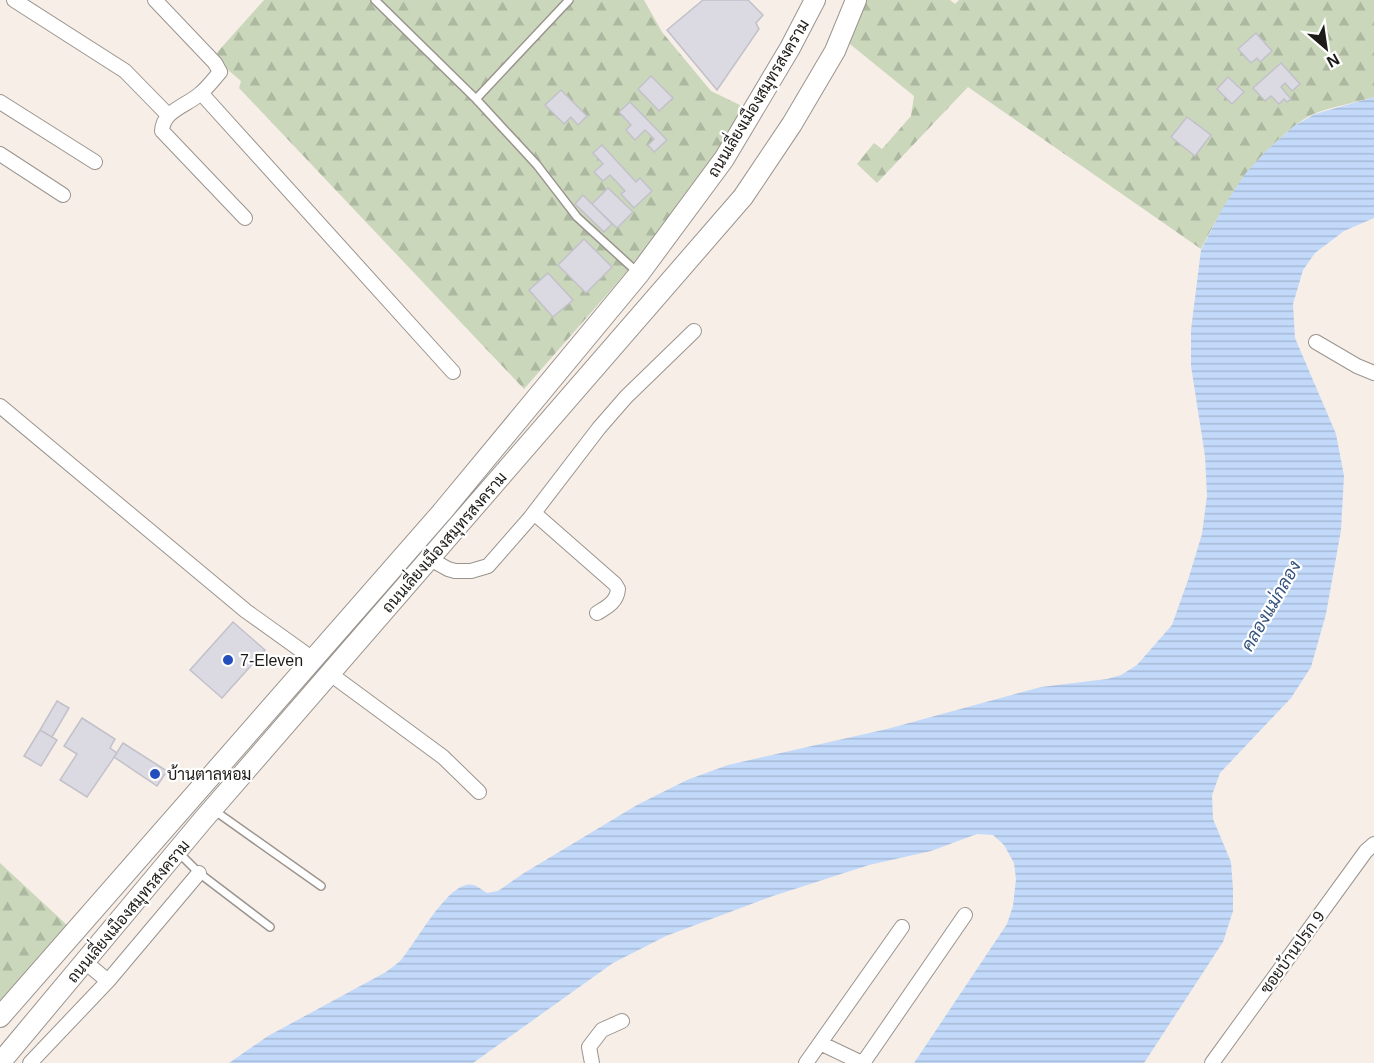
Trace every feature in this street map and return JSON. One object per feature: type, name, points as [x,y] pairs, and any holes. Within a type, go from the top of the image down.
[{"type":"main road","name":"ถนนเลี่ยงเมืองสมุทรสงคราม","points":[[0,1017],[442,512],[639,274],[724,159],[790,48],[815,0]]},
{"type":"main road","name":"ถนนเลี่ยงเมืองสมุทรสงคราม","points":[[8,1060],[85,962],[207,816],[743,197],[792,124],[830,60],[856,0]]},
{"type":"main road","points":[[181,809],[182,816],[193,825],[207,816]]},
{"type":"main road","points":[[157,836],[166,832],[177,835],[179,841],[177,852]]},
{"type":"street","points":[[14,0],[125,71],[168,115]]},
{"type":"street","points":[[155,0],[215,63],[220,72],[201,93],[168,115],[163,122],[162,131],[245,218]]},
{"type":"street","points":[[201,93],[453,372]]},
{"type":"street","points":[[0,102],[95,162]]},
{"type":"street","points":[[0,154],[63,195]]},
{"type":"street","points":[[430,559],[455,571],[471,571],[488,566],[534,513],[599,428],[626,397],[694,332]]},
{"type":"street","points":[[1316,342],[1357,366],[1374,373]]},
{"type":"street","points":[[0,406],[246,611],[313,659]]},
{"type":"street","points":[[534,513],[615,584],[618,593],[616,599],[597,613]]},
{"type":"street","points":[[329,673],[443,758],[479,792]]},
{"type":"street","name":"ซอยบ้านปรก 9","points":[[1212,1063],[1366,851],[1374,844]]},
{"type":"street","points":[[30,1063],[108,981],[199,873]]},
{"type":"street","points":[[820,1042],[862,1063],[965,915]]},
{"type":"street","points":[[806,1063],[902,927]]},
{"type":"street","points":[[85,962],[108,981]]},
{"type":"street","points":[[592,1063],[589,1047],[602,1030],[622,1021]]},
{"type":"lane","points":[[375,0],[476,99],[537,165],[577,217],[639,274]]},
{"type":"lane","points":[[476,99],[569,0]]},
{"type":"lane","points":[[790,48],[810,0]]},
{"type":"lane","points":[[207,816],[321,886]]},
{"type":"lane","points":[[177,852],[199,873],[270,927]]},
{"type":"green space","points":[[264,0],[644,0],[662,32],[711,91],[744,107],[716,155],[638,259],[524,389],[239,88],[241,81],[213,57]]},
{"type":"green space","points":[[855,0],[950,0],[955,4],[959,0],[1374,0],[1374,97],[1316,113],[1304,119],[1271,146],[1237,187],[1201,249],[968,87],[877,183],[857,164],[874,143],[882,149],[911,116],[914,96],[840,36]]},
{"type":"green space","points":[[0,863],[67,925],[0,1003]]},
{"type":"water","name":"คลองแม่กลอง","points":[[1374,97],[1374,218],[1344,231],[1315,253],[1303,270],[1293,304],[1295,338],[1336,434],[1344,476],[1341,530],[1326,614],[1311,667],[1291,698],[1220,773],[1212,795],[1213,819],[1231,862],[1233,911],[1223,942],[1144,1063],[914,1063],[1007,924],[1013,906],[1016,879],[1014,863],[1004,845],[993,835],[977,834],[931,851],[869,865],[773,896],[666,936],[613,963],[473,1063],[229,1063],[268,1036],[386,972],[401,960],[440,906],[458,889],[472,885],[487,893],[498,891],[637,805],[687,780],[728,765],[887,729],[1041,687],[1107,679],[1121,675],[1137,665],[1172,625],[1202,534],[1207,496],[1205,456],[1191,366],[1191,330],[1201,250],[1222,209],[1245,174],[1294,126],[1315,114]]},
{"type":"building","points":[[703,0],[748,0],[763,15],[756,23],[759,29],[717,90],[667,30]]},
{"type":"building","points":[[1256,33],[1272,51],[1260,62],[1257,58],[1251,63],[1238,49]]},
{"type":"building","points":[[1281,63],[1300,84],[1292,91],[1285,83],[1281,87],[1291,99],[1287,102],[1284,99],[1279,104],[1271,96],[1265,101],[1253,88]]},
{"type":"building","points":[[651,76],[673,98],[659,111],[638,89]]},
{"type":"building","points":[[1228,77],[1244,92],[1232,104],[1217,89]]},
{"type":"building","points":[[561,90],[587,116],[578,125],[571,117],[564,124],[545,105]]},
{"type":"building","points":[[630,102],[667,140],[654,152],[648,145],[654,139],[645,130],[635,140],[626,130],[631,125],[619,112]]},
{"type":"building","points":[[1187,117],[1211,135],[1195,156],[1171,137]]},
{"type":"building","points":[[602,145],[636,182],[640,178],[652,191],[634,208],[621,194],[625,191],[610,175],[603,181],[594,172],[603,164],[593,153]]},
{"type":"building","points":[[608,188],[633,212],[617,228],[592,204]]},
{"type":"building","points":[[583,195],[612,224],[604,232],[575,204]]},
{"type":"building","points":[[584,239],[612,267],[586,293],[558,265]]},
{"type":"building","points":[[548,273],[573,300],[553,317],[529,290]]},
{"type":"building","name":"7-Eleven","points":[[233,622],[265,650],[222,698],[190,670]]},
{"type":"building","points":[[57,701],[69,708],[52,737],[40,730]]},
{"type":"building","points":[[82,718],[115,739],[110,748],[117,753],[87,797],[60,780],[77,754],[64,746]]},
{"type":"building","points":[[40,730],[57,740],[41,766],[24,756]]},
{"type":"building","points":[[123,743],[167,771],[157,786],[114,757]]},
{"type":"place","name":"7-Eleven","points":[[228,660]]},
{"type":"place","name":"บ้านตาลหอม","points":[[155,774]]}]
